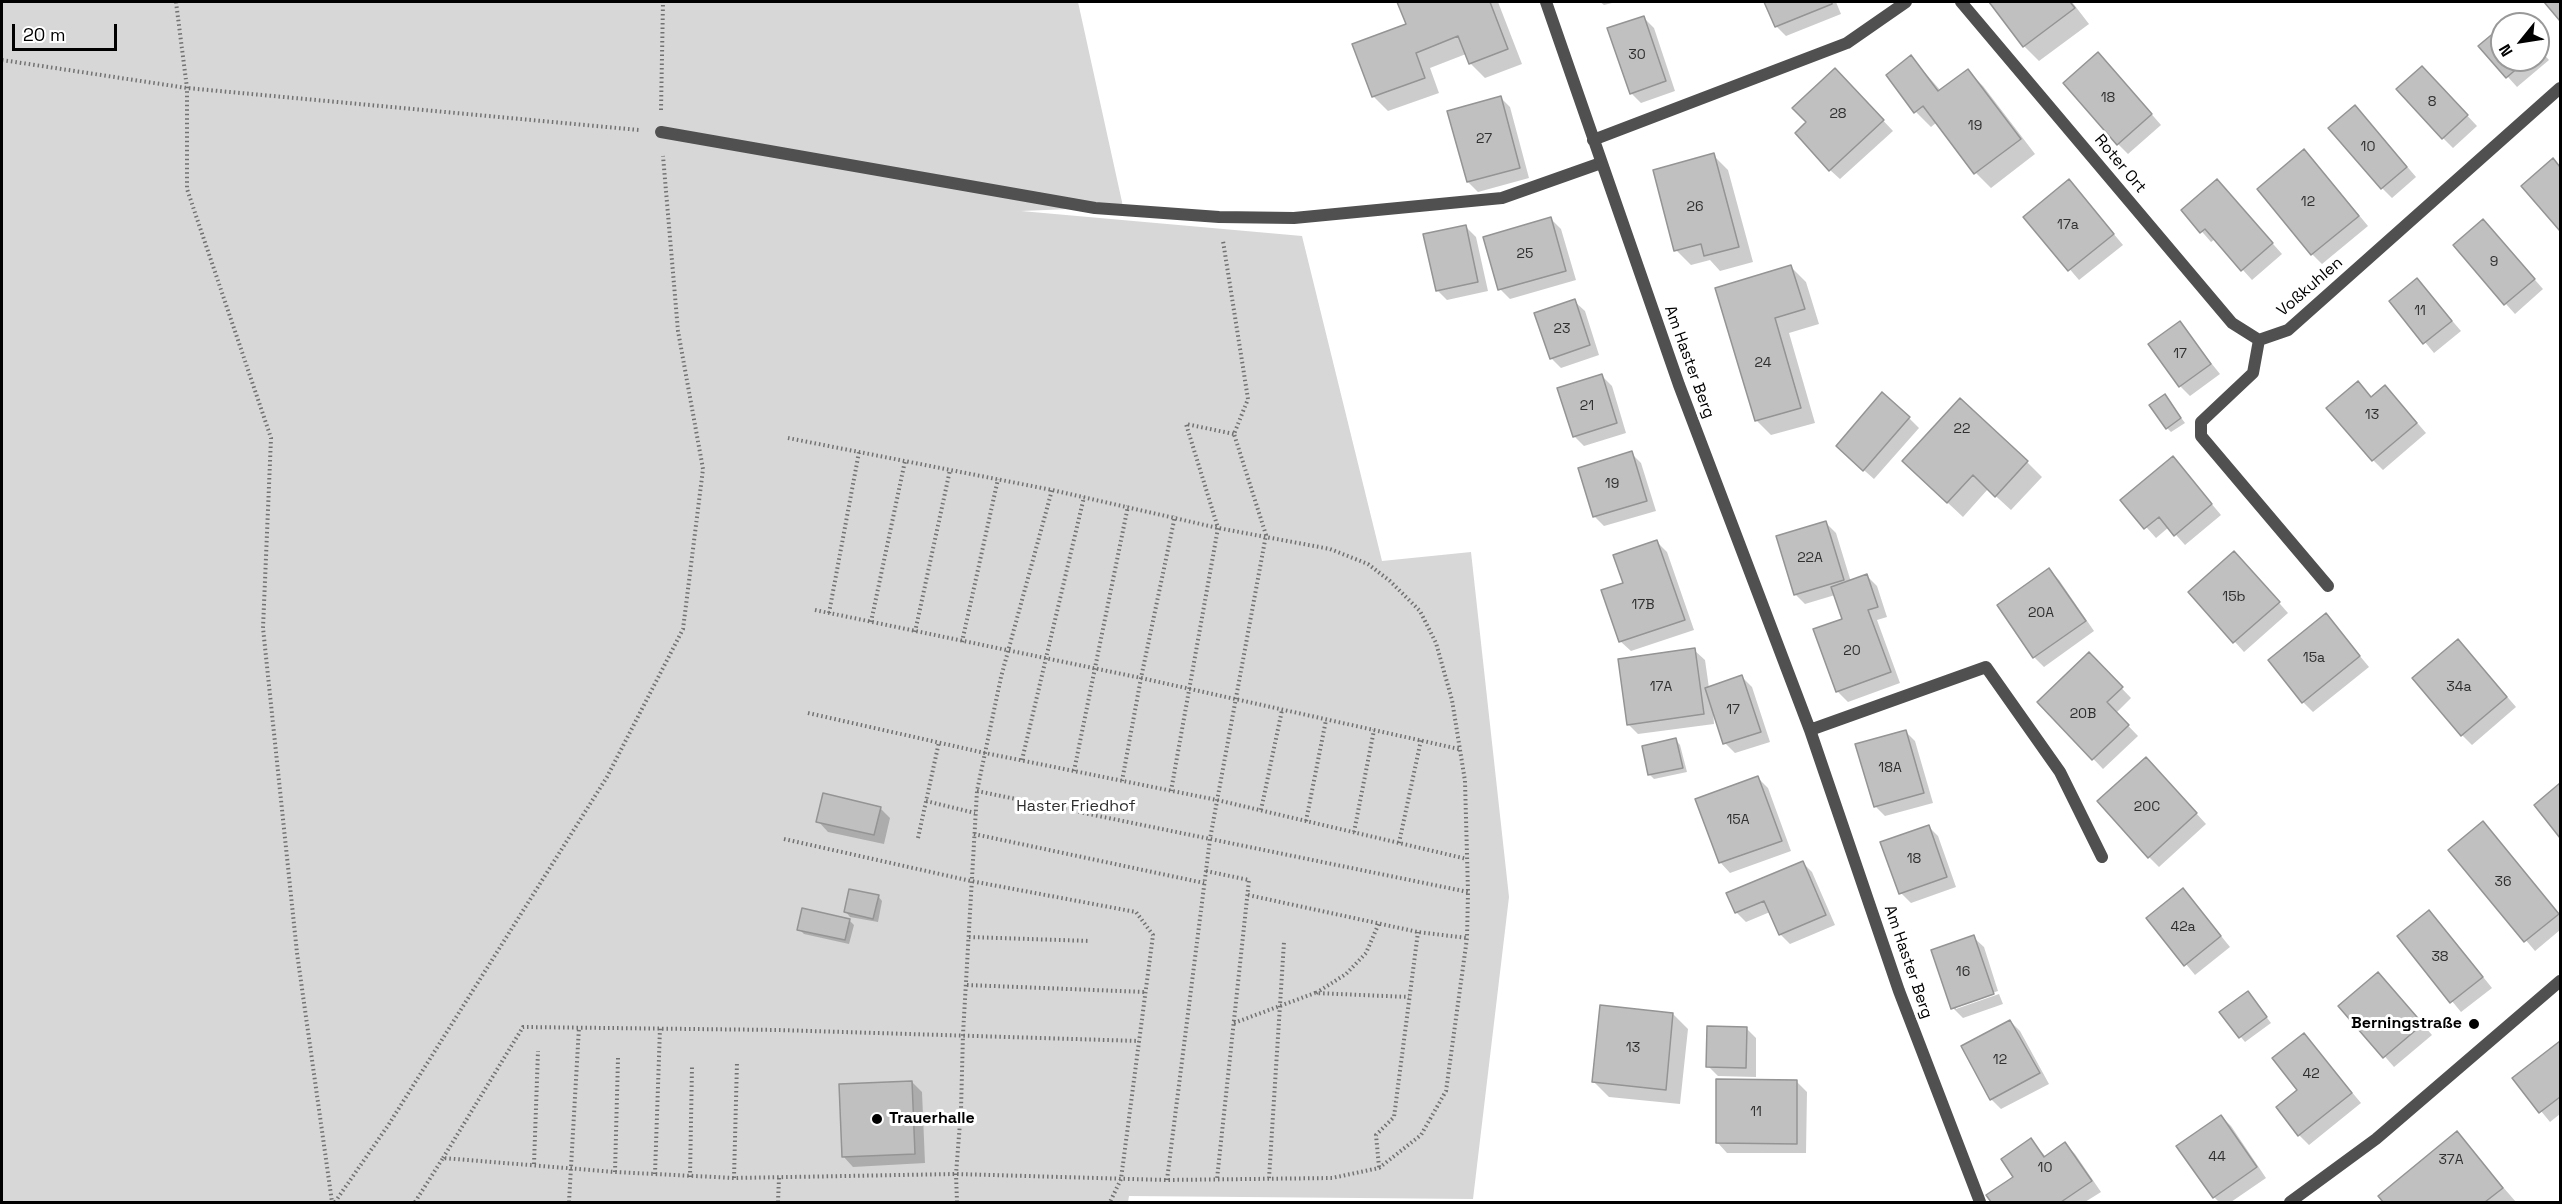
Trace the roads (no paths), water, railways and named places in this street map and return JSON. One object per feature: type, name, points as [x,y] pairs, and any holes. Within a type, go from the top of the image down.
[{"type":"street","name":"Am Haster Berg","points":[[1546,2],[1678,385],[1810,730],[1899,991],[1980,1203]]},
{"type":"street","points":[[1593,140],[1847,44],[1906,2]]},
{"type":"street","name":"Roter Ort","points":[[1961,2],[2232,323],[2259,340]]},
{"type":"street","name":"Voßkuhlen","points":[[2259,340],[2288,330],[2560,88]]},
{"type":"street","points":[[661,132],[1095,208],[1219,217],[1294,218],[1502,198],[1601,163]]},
{"type":"street","points":[[2259,340],[2253,373],[2201,422],[2201,436],[2328,586]]},
{"type":"street","points":[[1810,730],[1986,667],[2060,772],[2102,857]]},
{"type":"street","points":[[2290,1203],[2376,1139],[2560,981]]},
{"type":"place","name":"Berningstraße","points":[[2474,1024]]},
{"type":"place","name":"Trauerhalle","points":[[877,1119]]},
{"type":"park label","name":"Haster Friedhof","points":[[1076,807]]}]
